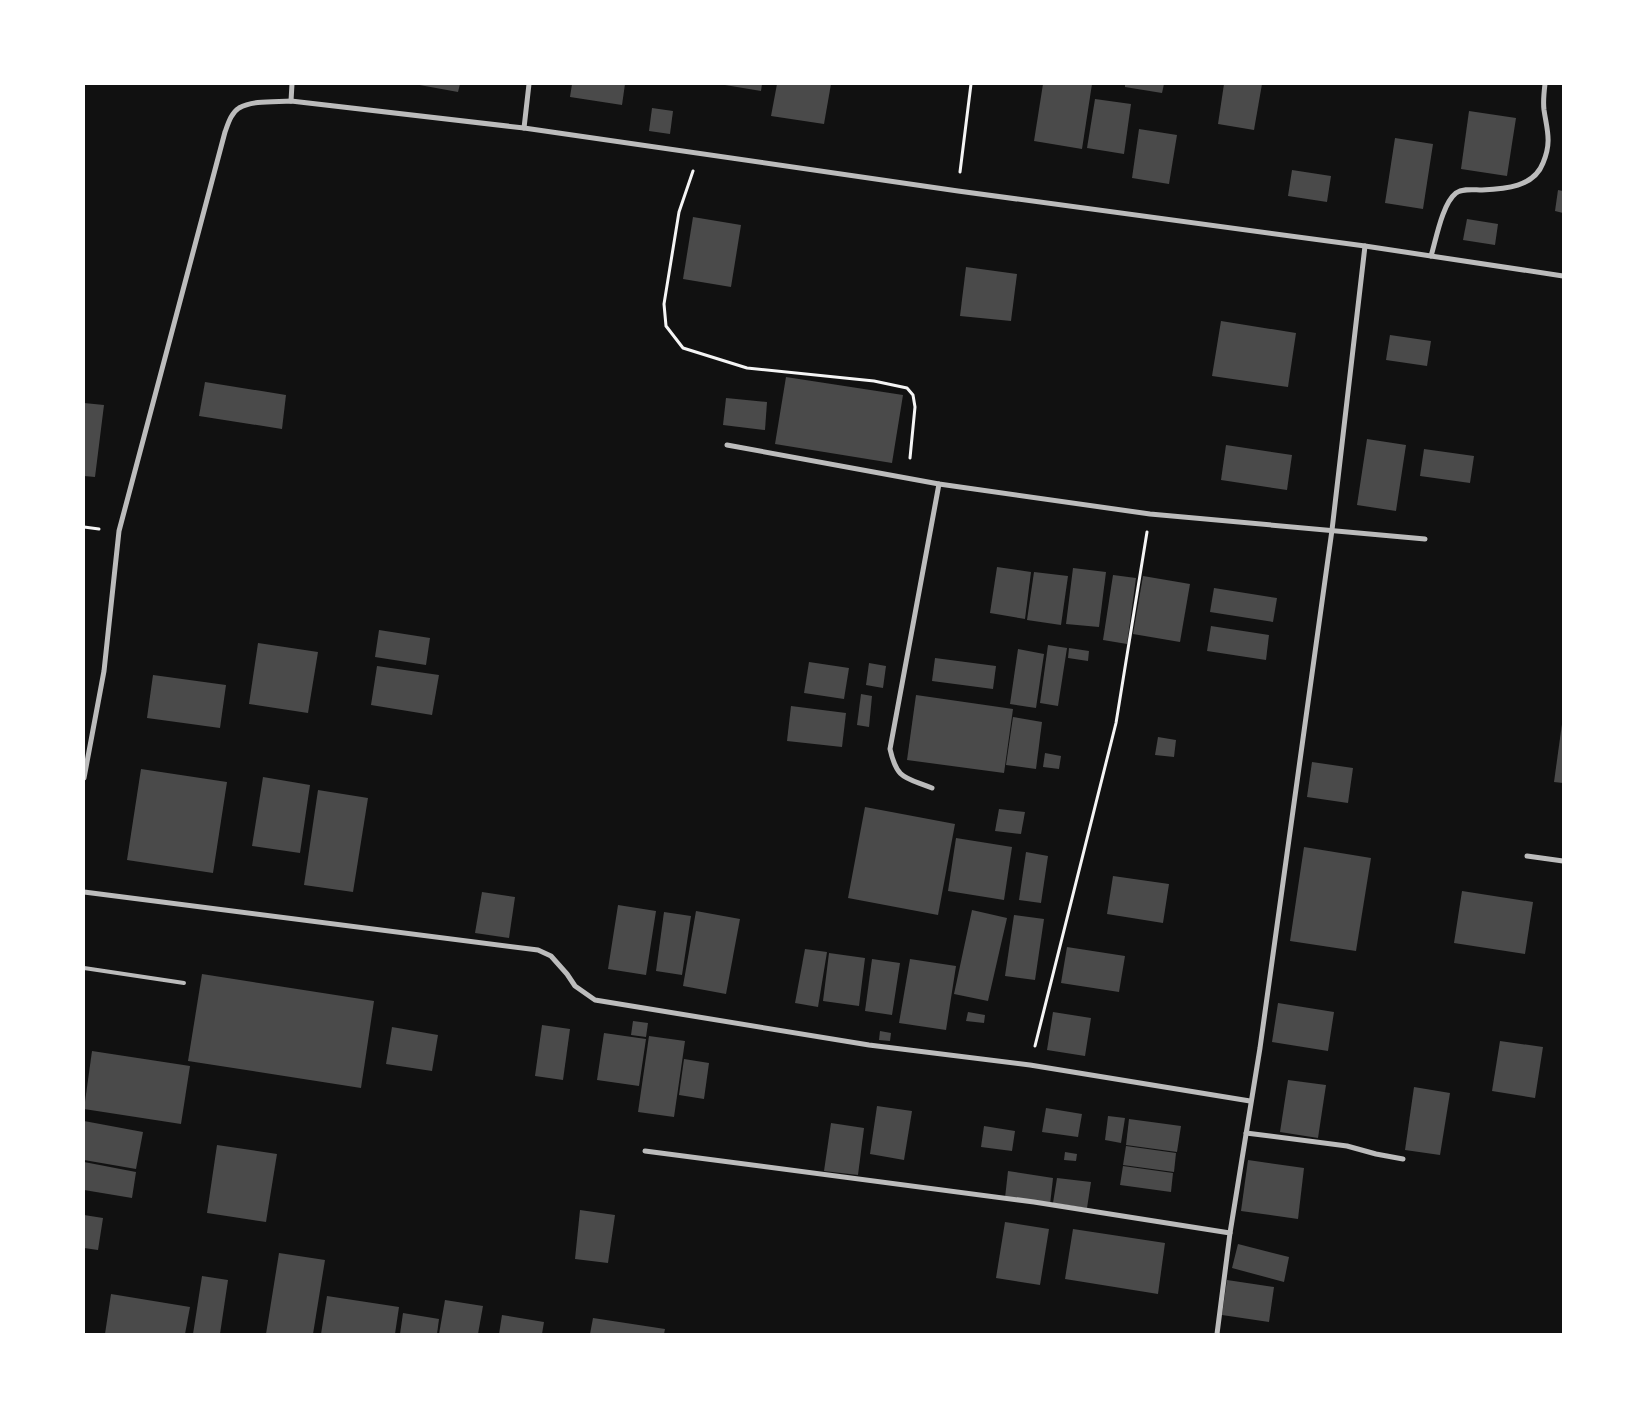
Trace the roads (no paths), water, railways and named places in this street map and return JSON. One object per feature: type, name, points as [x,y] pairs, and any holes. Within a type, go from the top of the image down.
[{"type":"street","points":[[291,101],[292,84]]},
{"type":"street","points":[[524,128],[529,84]]},
{"type":"street","points":[[1431,256],[1443,216],[1449,202],[1456,193],[1462,190],[1494,190],[1522,184],[1534,178],[1538,172],[1544,162],[1549,134],[1544,109],[1545,84]]},
{"type":"street","points":[[84,778],[104,671],[119,531],[225,132],[230,119],[238,109],[254,104],[291,101],[524,128],[958,191],[1365,246],[1563,276]]},
{"type":"street","points":[[1217,1334],[1230,1233],[1260,1048],[1332,530],[1365,246]]},
{"type":"street","points":[[728,445],[939,484],[1150,514],[1425,539]]},
{"type":"street","points":[[932,788],[904,777],[894,768],[890,749],[939,484]]},
{"type":"street","points":[[1528,856],[1563,861]]},
{"type":"street","points":[[84,892],[538,950],[551,956],[575,986],[596,1000],[869,1045],[1030,1065],[1250,1101]]},
{"type":"street","points":[[1246,1133],[1347,1146],[1403,1159]]},
{"type":"street","points":[[645,1151],[1034,1202],[1230,1233]]},
{"type":"lane","points":[[84,968],[184,983]]}]
